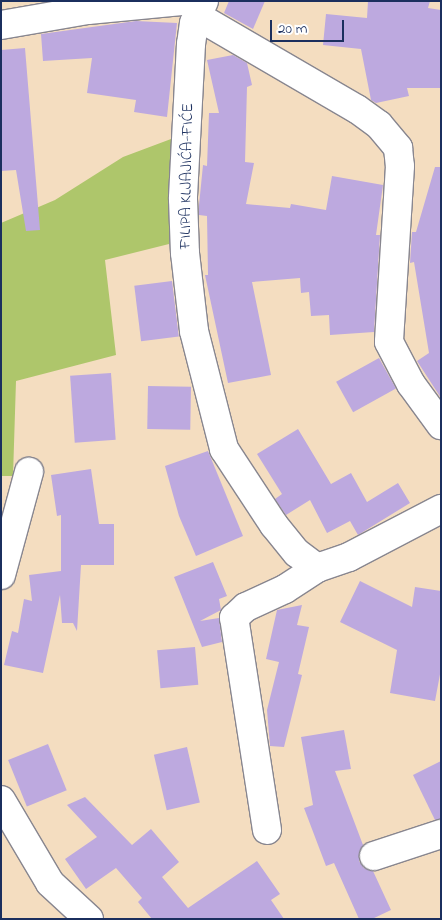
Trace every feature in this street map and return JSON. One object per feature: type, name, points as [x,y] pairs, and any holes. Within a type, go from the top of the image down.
[{"type":"street","points":[[1,25],[88,10],[194,6],[357,109],[379,125],[398,148],[400,166],[389,342],[411,384],[441,425]]},
{"type":"street","name":"FILIPA KLJAJIĆA-FIĆE","points":[[194,6],[183,199],[184,253],[194,331],[224,449],[274,524],[297,553],[317,568]]},
{"type":"street","points":[[1,575],[29,472]]},
{"type":"street","points":[[268,830],[236,641],[234,618],[246,607],[285,589],[317,568],[349,557],[441,509]]},
{"type":"street","points":[[1,800],[50,883],[90,919]]},
{"type":"street","points":[[374,856],[441,834]]},
{"type":"green space","points":[[179,136],[169,244],[105,260],[116,355],[16,381],[13,476],[1,476],[1,223],[55,200],[123,157]]},
{"type":"building","points":[[229,1],[265,1],[253,29],[224,13]]},
{"type":"building","points":[[368,1],[430,1],[428,8],[441,10],[441,88],[407,88],[409,96],[376,103],[371,100],[361,49],[323,45],[326,14],[367,18]]},
{"type":"building","points":[[136,21],[177,23],[167,117],[134,112],[136,100],[87,93],[92,58],[43,61],[41,34]]},
{"type":"building","points":[[25,48],[40,230],[26,231],[16,170],[1,171],[1,50]]},
{"type":"building","points":[[233,55],[247,63],[252,85],[247,87],[245,162],[254,163],[246,204],[290,208],[291,204],[326,210],[332,176],[383,185],[376,235],[380,235],[374,332],[330,335],[329,315],[311,316],[309,292],[301,293],[300,278],[252,282],[271,375],[228,383],[205,275],[208,275],[207,216],[199,215],[199,205],[203,165],[207,166],[209,113],[219,113],[207,60]]},
{"type":"building","points":[[435,167],[441,167],[441,398],[417,361],[429,353],[414,262],[410,263],[412,232],[416,232]]},
{"type":"building","points":[[172,281],[179,337],[141,341],[134,286]]},
{"type":"building","points":[[379,358],[396,389],[353,412],[336,382]]},
{"type":"building","points":[[111,373],[116,440],[75,443],[70,376]]},
{"type":"building","points":[[148,386],[191,387],[190,430],[147,429]]},
{"type":"building","points":[[298,429],[331,484],[351,473],[367,502],[398,483],[410,503],[358,535],[350,521],[327,533],[310,500],[286,515],[275,499],[282,494],[257,454]]},
{"type":"building","points":[[208,451],[243,536],[196,556],[179,516],[165,466]]},
{"type":"building","points":[[91,469],[99,524],[114,524],[114,565],[81,565],[77,631],[73,623],[62,623],[60,595],[43,673],[4,665],[12,631],[18,633],[24,599],[32,601],[29,575],[61,571],[61,515],[57,516],[51,475]]},
{"type":"building","points":[[213,562],[227,596],[219,599],[221,610],[200,621],[219,618],[222,642],[202,647],[174,577]]},
{"type":"building","points":[[360,581],[412,607],[415,587],[441,591],[441,669],[435,701],[390,693],[397,650],[340,622]]},
{"type":"building","points":[[302,605],[297,625],[309,627],[298,674],[302,675],[284,747],[270,746],[267,710],[279,662],[266,659],[277,610]]},
{"type":"building","points":[[195,647],[198,685],[160,688],[157,650]]},
{"type":"building","points":[[344,730],[351,769],[335,771],[363,845],[359,861],[364,868],[373,871],[391,910],[372,919],[359,919],[334,863],[326,866],[304,808],[313,805],[301,737]]},
{"type":"building","points":[[48,744],[67,790],[27,806],[8,760]]},
{"type":"building","points":[[187,747],[200,803],[167,810],[154,755]]},
{"type":"building","points":[[441,761],[441,819],[435,820],[413,775]]},
{"type":"building","points":[[85,797],[132,845],[151,829],[179,862],[162,877],[188,908],[257,861],[280,894],[271,900],[284,919],[152,919],[138,902],[142,898],[116,868],[86,889],[65,859],[97,837],[67,805]]}]
